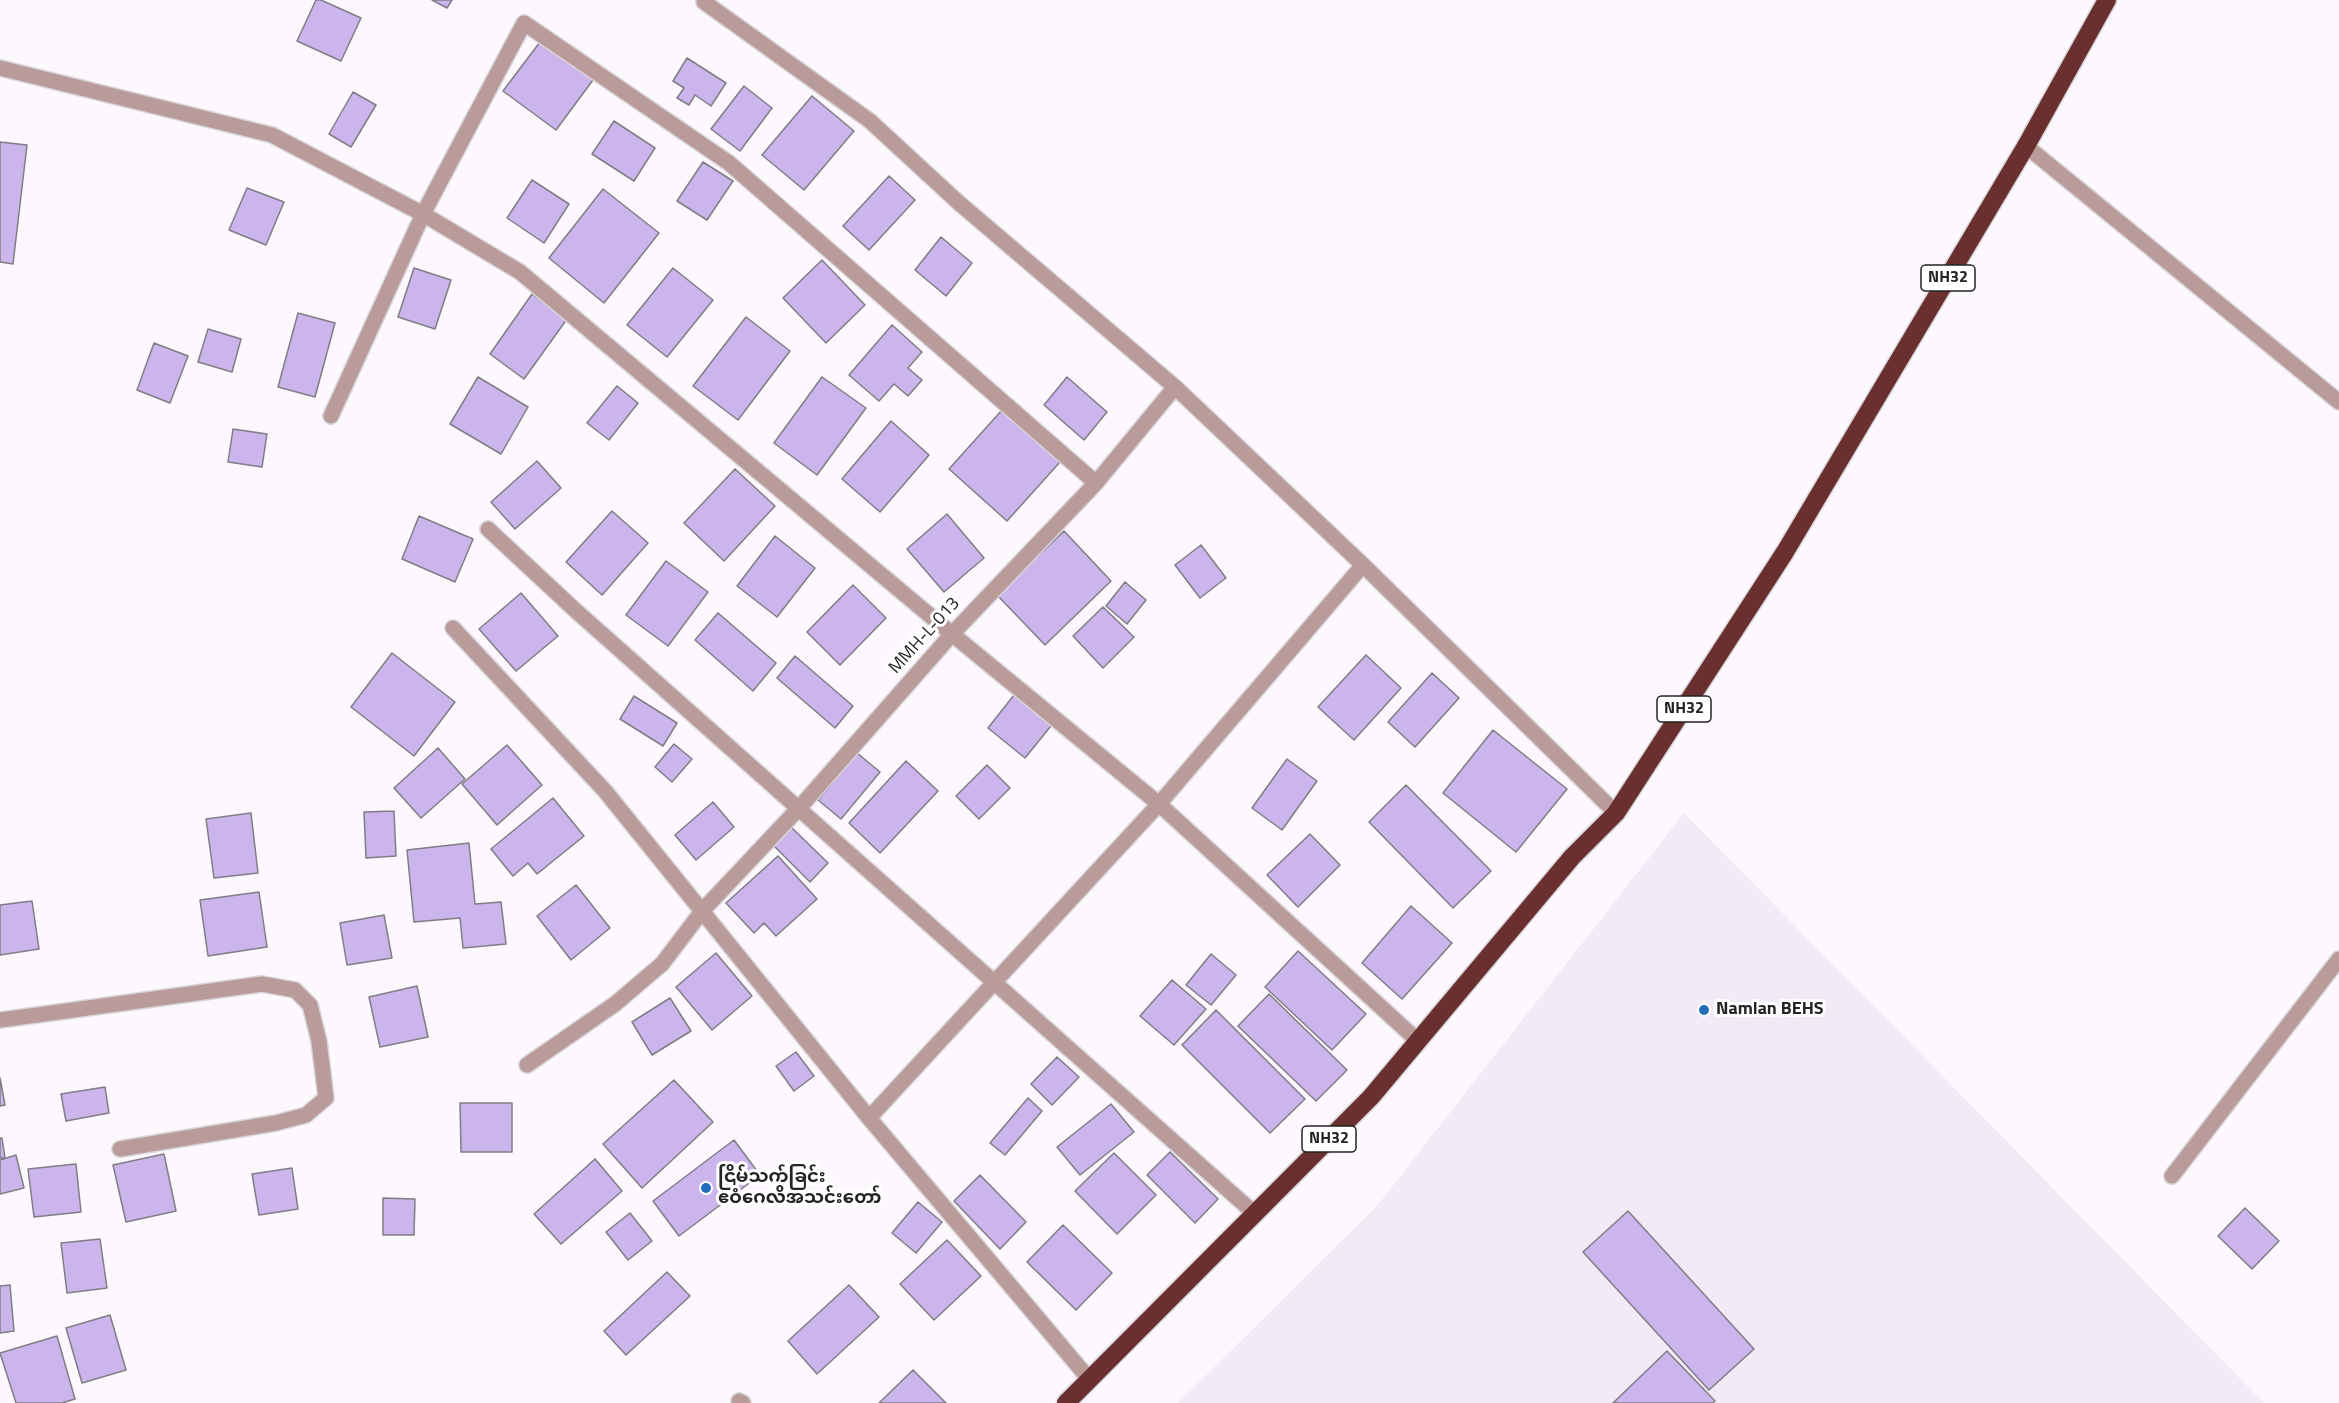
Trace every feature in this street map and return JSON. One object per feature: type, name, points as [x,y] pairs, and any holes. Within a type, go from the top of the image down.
[{"type":"highway","name":"NH32","points":[[1066,1403],[1371,1097],[1572,857],[1616,813],[1785,552],[2026,146],[2107,0]]},
{"type":"street","points":[[704,2],[870,121],[959,203],[1175,387],[1363,565],[1616,813]]},
{"type":"street","points":[[332,416],[423,214],[524,23],[729,163],[1096,483]]},
{"type":"street","points":[[0,68],[272,135],[423,214],[520,272],[1159,804],[1418,1041]]},
{"type":"street","points":[[2026,146],[2339,402]]},
{"type":"street","name":"MMH-L-013","points":[[527,1065],[615,1004],[662,964],[703,910],[800,807],[952,634],[1096,483],[1175,387]]},
{"type":"street","points":[[488,529],[584,618],[800,807],[1254,1213]]},
{"type":"street","points":[[869,1118],[1159,804],[1363,565]]},
{"type":"street","points":[[453,628],[605,791],[869,1118],[1090,1380]]},
{"type":"street","points":[[2172,1176],[2339,959]]},
{"type":"street","points":[[0,1020],[262,984],[295,990],[310,1005],[320,1041],[326,1098],[306,1115],[276,1123],[120,1149]]},
{"type":"shaded area","name":"Namlan BEHS","points":[[1684,813],[2264,1403],[1178,1403],[1377,1206]]},
{"type":"building","points":[[316,0],[321,0],[361,18],[341,61],[297,41]]},
{"type":"building","points":[[432,0],[452,0],[447,8]]},
{"type":"building","points":[[540,42],[593,80],[556,130],[503,91]]},
{"type":"building","points":[[687,58],[726,83],[711,106],[695,95],[689,105],[677,98],[684,88],[673,81]]},
{"type":"building","points":[[744,86],[772,108],[740,151],[711,129]]},
{"type":"building","points":[[353,92],[376,105],[351,147],[329,134]]},
{"type":"building","points":[[812,96],[854,131],[804,190],[762,155]]},
{"type":"building","points":[[614,121],[655,148],[634,181],[592,154]]},
{"type":"building","points":[[0,142],[27,145],[13,264],[0,262]]},
{"type":"building","points":[[703,162],[733,181],[707,220],[677,201]]},
{"type":"building","points":[[889,176],[915,200],[869,250],[843,226]]},
{"type":"building","points":[[532,180],[569,204],[544,243],[507,218]]},
{"type":"building","points":[[247,188],[284,202],[266,245],[229,230]]},
{"type":"building","points":[[603,189],[659,233],[604,303],[549,258]]},
{"type":"building","points":[[941,237],[972,263],[946,296],[915,270]]},
{"type":"building","points":[[822,260],[865,305],[826,343],[783,298]]},
{"type":"building","points":[[414,268],[451,280],[435,329],[398,317]]},
{"type":"building","points":[[673,268],[713,300],[667,357],[627,325]]},
{"type":"building","points":[[532,294],[567,319],[524,379],[490,354]]},
{"type":"building","points":[[298,313],[335,323],[315,397],[278,387]]},
{"type":"building","points":[[746,317],[790,351],[738,420],[693,386]]},
{"type":"building","points":[[892,325],[922,352],[908,368],[922,380],[908,396],[894,384],[879,401],[849,375]]},
{"type":"building","points":[[208,329],[241,339],[232,372],[198,362]]},
{"type":"building","points":[[154,343],[188,356],[170,403],[137,390]]},
{"type":"building","points":[[478,377],[528,407],[501,454],[450,424]]},
{"type":"building","points":[[822,377],[866,408],[817,475],[774,443]]},
{"type":"building","points":[[1067,377],[1107,412],[1084,440],[1044,405]]},
{"type":"building","points":[[617,386],[638,403],[609,440],[587,423]]},
{"type":"building","points":[[1002,410],[1060,462],[1007,521],[949,469]]},
{"type":"building","points":[[891,421],[929,455],[880,512],[842,479]]},
{"type":"building","points":[[233,429],[267,434],[262,467],[228,462]]},
{"type":"building","points":[[537,461],[561,488],[515,529],[491,502]]},
{"type":"building","points":[[735,469],[775,506],[724,561],[684,523]]},
{"type":"building","points":[[612,511],[648,543],[602,595],[566,562]]},
{"type":"building","points":[[947,514],[984,558],[944,592],[907,549]]},
{"type":"building","points":[[419,516],[473,539],[455,582],[402,559]]},
{"type":"building","points":[[1064,531],[1111,581],[1045,645],[997,595]]},
{"type":"building","points":[[775,536],[815,568],[777,617],[737,586]]},
{"type":"building","points":[[1201,545],[1226,578],[1200,598],[1175,565]]},
{"type":"building","points":[[666,561],[708,592],[668,646],[626,615]]},
{"type":"building","points":[[1125,582],[1146,600],[1127,624],[1106,606]]},
{"type":"building","points":[[853,585],[886,618],[840,665],[807,632]]},
{"type":"building","points":[[521,593],[558,636],[516,671],[479,629]]},
{"type":"building","points":[[1103,607],[1134,637],[1103,668],[1073,636]]},
{"type":"building","points":[[718,613],[776,663],[753,691],[695,640]]},
{"type":"building","points":[[392,653],[455,702],[414,756],[351,707]]},
{"type":"building","points":[[1366,655],[1401,688],[1354,740],[1318,707]]},
{"type":"building","points":[[795,656],[853,706],[835,728],[777,678]]},
{"type":"building","points":[[1432,673],[1459,698],[1415,747],[1388,722]]},
{"type":"building","points":[[1018,690],[1055,721],[1025,758],[988,728]]},
{"type":"building","points":[[634,696],[677,723],[663,746],[620,719]]},
{"type":"building","points":[[1493,730],[1567,789],[1516,852],[1443,793]]},
{"type":"building","points":[[674,744],[692,759],[672,782],[655,767]]},
{"type":"building","points":[[507,745],[542,785],[497,825],[462,784]]},
{"type":"building","points":[[438,748],[465,779],[421,818],[394,788]]},
{"type":"building","points":[[857,753],[880,772],[841,819],[818,800]]},
{"type":"building","points":[[1287,759],[1317,781],[1282,830],[1252,808]]},
{"type":"building","points":[[906,761],[938,791],[880,853],[849,823]]},
{"type":"building","points":[[987,765],[1010,788],[979,819],[956,796]]},
{"type":"building","points":[[1406,785],[1491,871],[1453,908],[1369,822]]},
{"type":"building","points":[[553,798],[584,836],[537,874],[528,863],[513,876],[491,849]]},
{"type":"building","points":[[713,802],[734,827],[696,860],[675,835]]},
{"type":"building","points":[[394,811],[396,856],[366,858],[364,812]]},
{"type":"building","points":[[251,813],[258,873],[214,878],[206,819]]},
{"type":"building","points":[[791,827],[828,863],[810,882],[773,845]]},
{"type":"building","points":[[1310,834],[1340,865],[1298,907],[1267,875]]},
{"type":"building","points":[[469,843],[475,904],[501,902],[506,944],[463,948],[460,918],[414,922],[407,850]]},
{"type":"building","points":[[778,856],[817,899],[776,936],[764,923],[754,933],[726,903]]},
{"type":"building","points":[[576,885],[610,928],[571,960],[537,916]]},
{"type":"building","points":[[259,892],[267,947],[208,956],[200,900]]},
{"type":"building","points":[[32,901],[39,949],[0,955],[0,905]]},
{"type":"building","points":[[1411,906],[1452,943],[1402,999],[1362,963]]},
{"type":"building","points":[[384,915],[392,958],[347,965],[340,923]]},
{"type":"building","points":[[1298,951],[1366,1014],[1332,1050],[1265,987]]},
{"type":"building","points":[[716,953],[752,996],[712,1030],[676,987]]},
{"type":"building","points":[[1211,954],[1236,975],[1211,1005],[1186,985]]},
{"type":"building","points":[[1172,980],[1206,1009],[1174,1045],[1140,1016]]},
{"type":"building","points":[[417,986],[428,1037],[380,1047],[369,997]]},
{"type":"building","points":[[1269,994],[1347,1070],[1316,1101],[1238,1026]]},
{"type":"building","points":[[670,998],[691,1031],[652,1055],[632,1022]]},
{"type":"building","points":[[1216,1010],[1305,1099],[1270,1133],[1182,1045]]},
{"type":"building","points":[[796,1052],[814,1076],[794,1091],[776,1066]]},
{"type":"building","points":[[1057,1057],[1079,1077],[1052,1105],[1031,1084]]},
{"type":"building","points":[[0,1078],[5,1105],[0,1106]]},
{"type":"building","points":[[674,1080],[713,1122],[642,1188],[603,1144]]},
{"type":"building","points":[[105,1087],[109,1113],[66,1121],[61,1094]]},
{"type":"building","points":[[1028,1098],[1042,1111],[1005,1155],[990,1143]]},
{"type":"building","points":[[460,1103],[512,1103],[512,1152],[461,1152]]},
{"type":"building","points":[[1111,1104],[1134,1132],[1080,1175],[1057,1147]]},
{"type":"building","points":[[0,1138],[2,1138],[5,1158],[0,1158]]},
{"type":"building","name":"ငြိမ်သက်ခြင်း ဧဝံဂေလိအသင်းတော်","points":[[734,1140],[760,1175],[679,1236],[653,1201]]},
{"type":"building","points":[[1170,1152],[1218,1199],[1195,1223],[1147,1175]]},
{"type":"building","points":[[1114,1153],[1156,1195],[1117,1234],[1075,1191]]},
{"type":"building","points":[[164,1154],[176,1211],[126,1222],[113,1165]]},
{"type":"building","points":[[16,1155],[24,1188],[0,1194],[0,1160]]},
{"type":"building","points":[[595,1159],[622,1191],[561,1244],[534,1214]]},
{"type":"building","points":[[76,1164],[81,1212],[34,1217],[28,1169]]},
{"type":"building","points":[[292,1168],[298,1209],[259,1215],[252,1174]]},
{"type":"building","points":[[980,1175],[1026,1222],[1000,1249],[954,1201]]},
{"type":"building","points":[[383,1198],[415,1199],[414,1235],[383,1235]]},
{"type":"building","points":[[918,1202],[942,1222],[916,1253],[892,1233]]},
{"type":"building","points":[[2245,1208],[2279,1241],[2252,1269],[2218,1236]]},
{"type":"building","points":[[1628,1211],[1754,1349],[1709,1390],[1583,1252]]},
{"type":"building","points":[[630,1213],[652,1241],[628,1260],[606,1232]]},
{"type":"building","points":[[1063,1225],[1112,1273],[1076,1310],[1027,1262]]},
{"type":"building","points":[[100,1239],[107,1288],[67,1293],[61,1243]]},
{"type":"building","points":[[947,1240],[981,1276],[934,1320],[900,1284]]},
{"type":"building","points":[[667,1272],[690,1296],[626,1355],[604,1331]]},
{"type":"building","points":[[10,1285],[14,1331],[0,1333],[0,1286]]},
{"type":"building","points":[[849,1285],[879,1317],[817,1374],[788,1341]]},
{"type":"building","points":[[110,1315],[126,1370],[82,1383],[66,1328]]},
{"type":"building","points":[[57,1336],[75,1399],[62,1403],[16,1403],[0,1353]]},
{"type":"building","points":[[1667,1351],[1715,1401],[1713,1403],[1613,1403]]},
{"type":"building","points":[[913,1370],[946,1403],[879,1403]]},
{"type":"place","name":"Namlan BEHS","points":[[1704,1010]]},
{"type":"place","name":"ငြိမ်သက်ခြင်း ဧဝံဂေလိအသင်းတော်","points":[[706,1188]]}]
